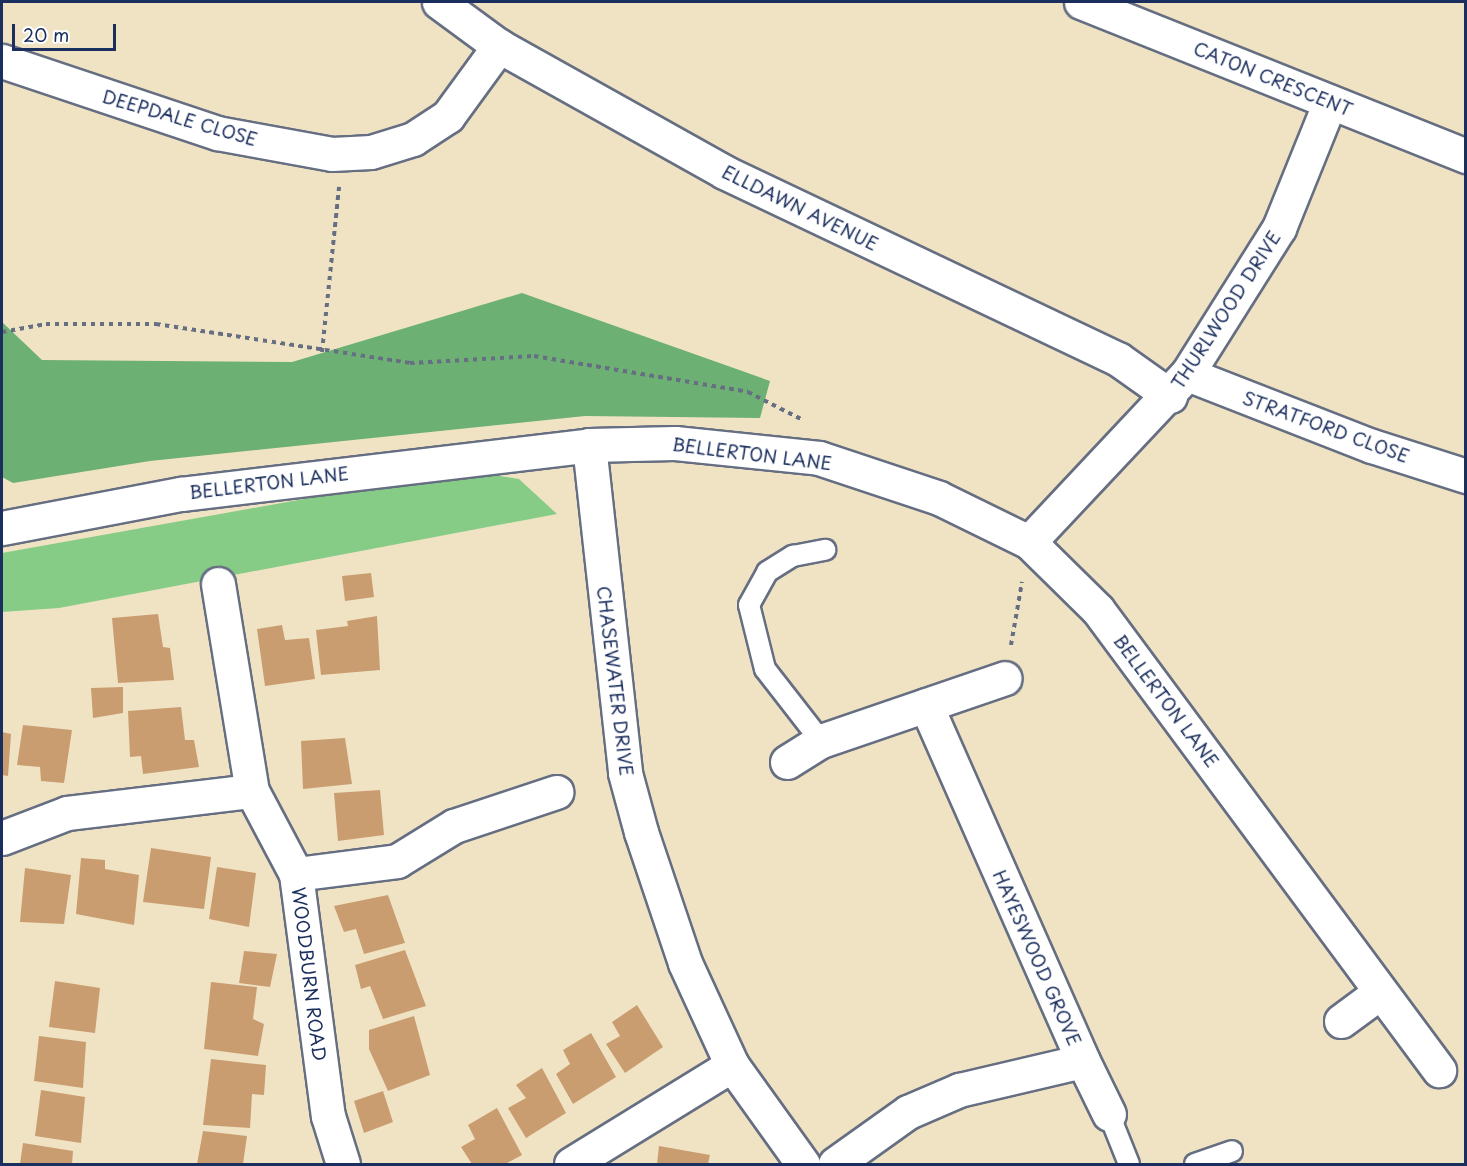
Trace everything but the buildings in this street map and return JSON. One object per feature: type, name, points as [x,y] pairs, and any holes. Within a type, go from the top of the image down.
[{"type":"street","name":"ELLDAWN AVENUE","points":[[439,2],[499,46],[724,172],[1118,359],[1178,385]]},
{"type":"street","name":"CATON CRESCENT","points":[[1081,2],[1466,156]]},
{"type":"street","name":"DEEPDALE CLOSE","points":[[2,61],[217,133],[294,149],[342,153],[371,152],[413,138],[448,116],[499,46]]},
{"type":"street","name":"THURLWOOD DRIVE","points":[[1029,542],[1178,385],[1280,228],[1330,102]]},
{"type":"street","name":"STRATFORD CLOSE","points":[[1178,385],[1466,476]]},
{"type":"street","name":"BELLERTON LANE","points":[[2,528],[181,494],[590,445],[675,443],[819,458],[939,498],[1029,542],[1098,610],[1379,993],[1439,1070]]},
{"type":"street","name":"CHASEWATER DRIVE","points":[[590,445],[625,773],[660,894],[681,953],[732,1065],[803,1164]]},
{"type":"street","name":"WOODBURN ROAD","points":[[218,584],[252,791],[296,874],[328,1116],[343,1164]]},
{"type":"street","points":[[787,762],[821,741],[1005,678]]},
{"type":"street","name":"HAYESWOOD GROVE","points":[[835,1164],[908,1112],[959,1090],[1083,1061],[926,705]]},
{"type":"street","points":[[2,838],[67,813],[252,791]]},
{"type":"street","points":[[296,874],[397,861],[454,826],[556,792]]},
{"type":"street","points":[[1341,1021],[1379,993]]},
{"type":"street","points":[[1083,1061],[1109,1114]]},
{"type":"street","points":[[571,1164],[732,1065]]},
{"type":"lane","points":[[821,741],[765,669],[749,604],[768,572],[794,556],[825,550]]},
{"type":"lane","points":[[1109,1114],[1129,1164]]},
{"type":"lane","points":[[1195,1164],[1232,1151]]},
{"type":"path","points":[[322,352],[342,153]]},
{"type":"path","points":[[2,332],[46,324],[156,324],[243,335],[322,352],[410,363],[534,356],[748,392],[808,423]]},
{"type":"path","points":[[1005,678],[1029,542]]},
{"type":"green space","points":[[522,293],[770,381],[760,418],[585,416],[150,461],[13,483],[2,477],[2,322],[42,360],[292,362]]},
{"type":"green space","points":[[481,473],[519,479],[557,514],[59,608],[2,612],[2,553],[354,490]]}]
